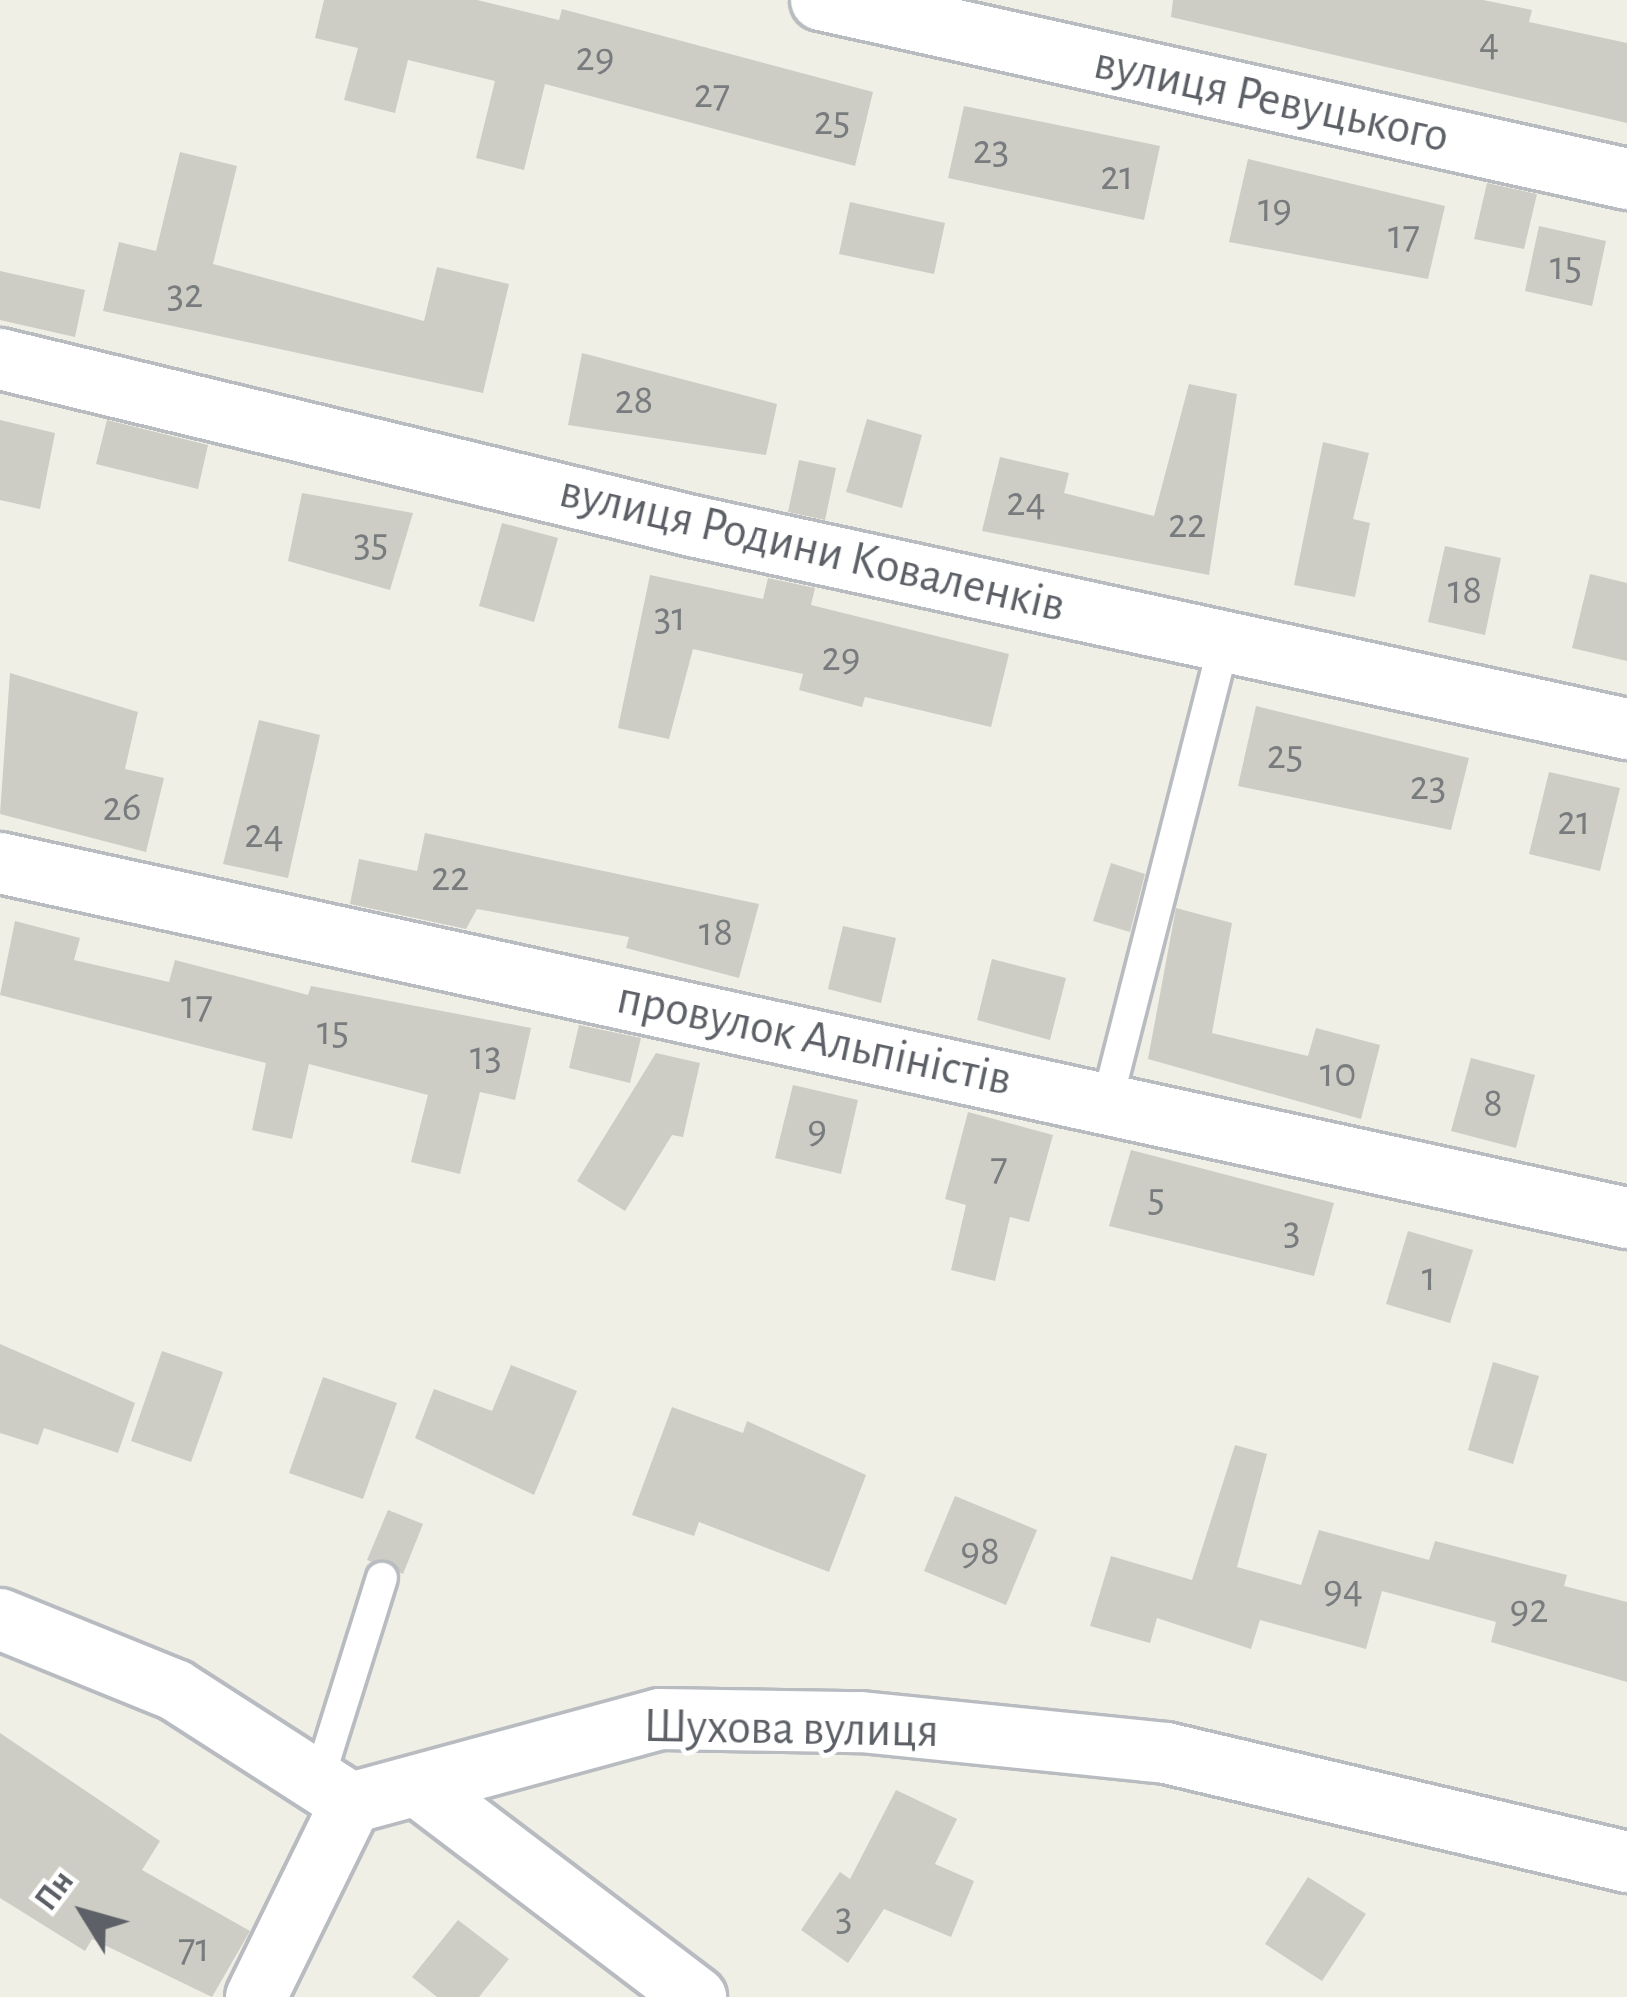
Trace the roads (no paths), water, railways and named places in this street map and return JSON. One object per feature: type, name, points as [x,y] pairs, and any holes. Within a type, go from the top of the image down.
[{"type":"street","name":"вулиця Ревуцького","points":[[821,0],[917,12],[1627,179]]},
{"type":"street","name":"вулиця Родини Коваленків","points":[[0,359],[1224,642],[1627,730]]},
{"type":"street","name":"провулок Альпіністів","points":[[0,863],[1627,1218]]},
{"type":"street","points":[[0,1619],[175,1690],[334,1792],[256,1997]]},
{"type":"street","name":"Шухова вулиця","points":[[334,1792],[419,1787],[660,1719],[861,1722],[1166,1753],[1627,1862]]},
{"type":"street","points":[[419,1787],[696,1997]]},
{"type":"lane","points":[[1107,1102],[1224,642]]},
{"type":"lane","points":[[334,1792],[382,1578]]}]
